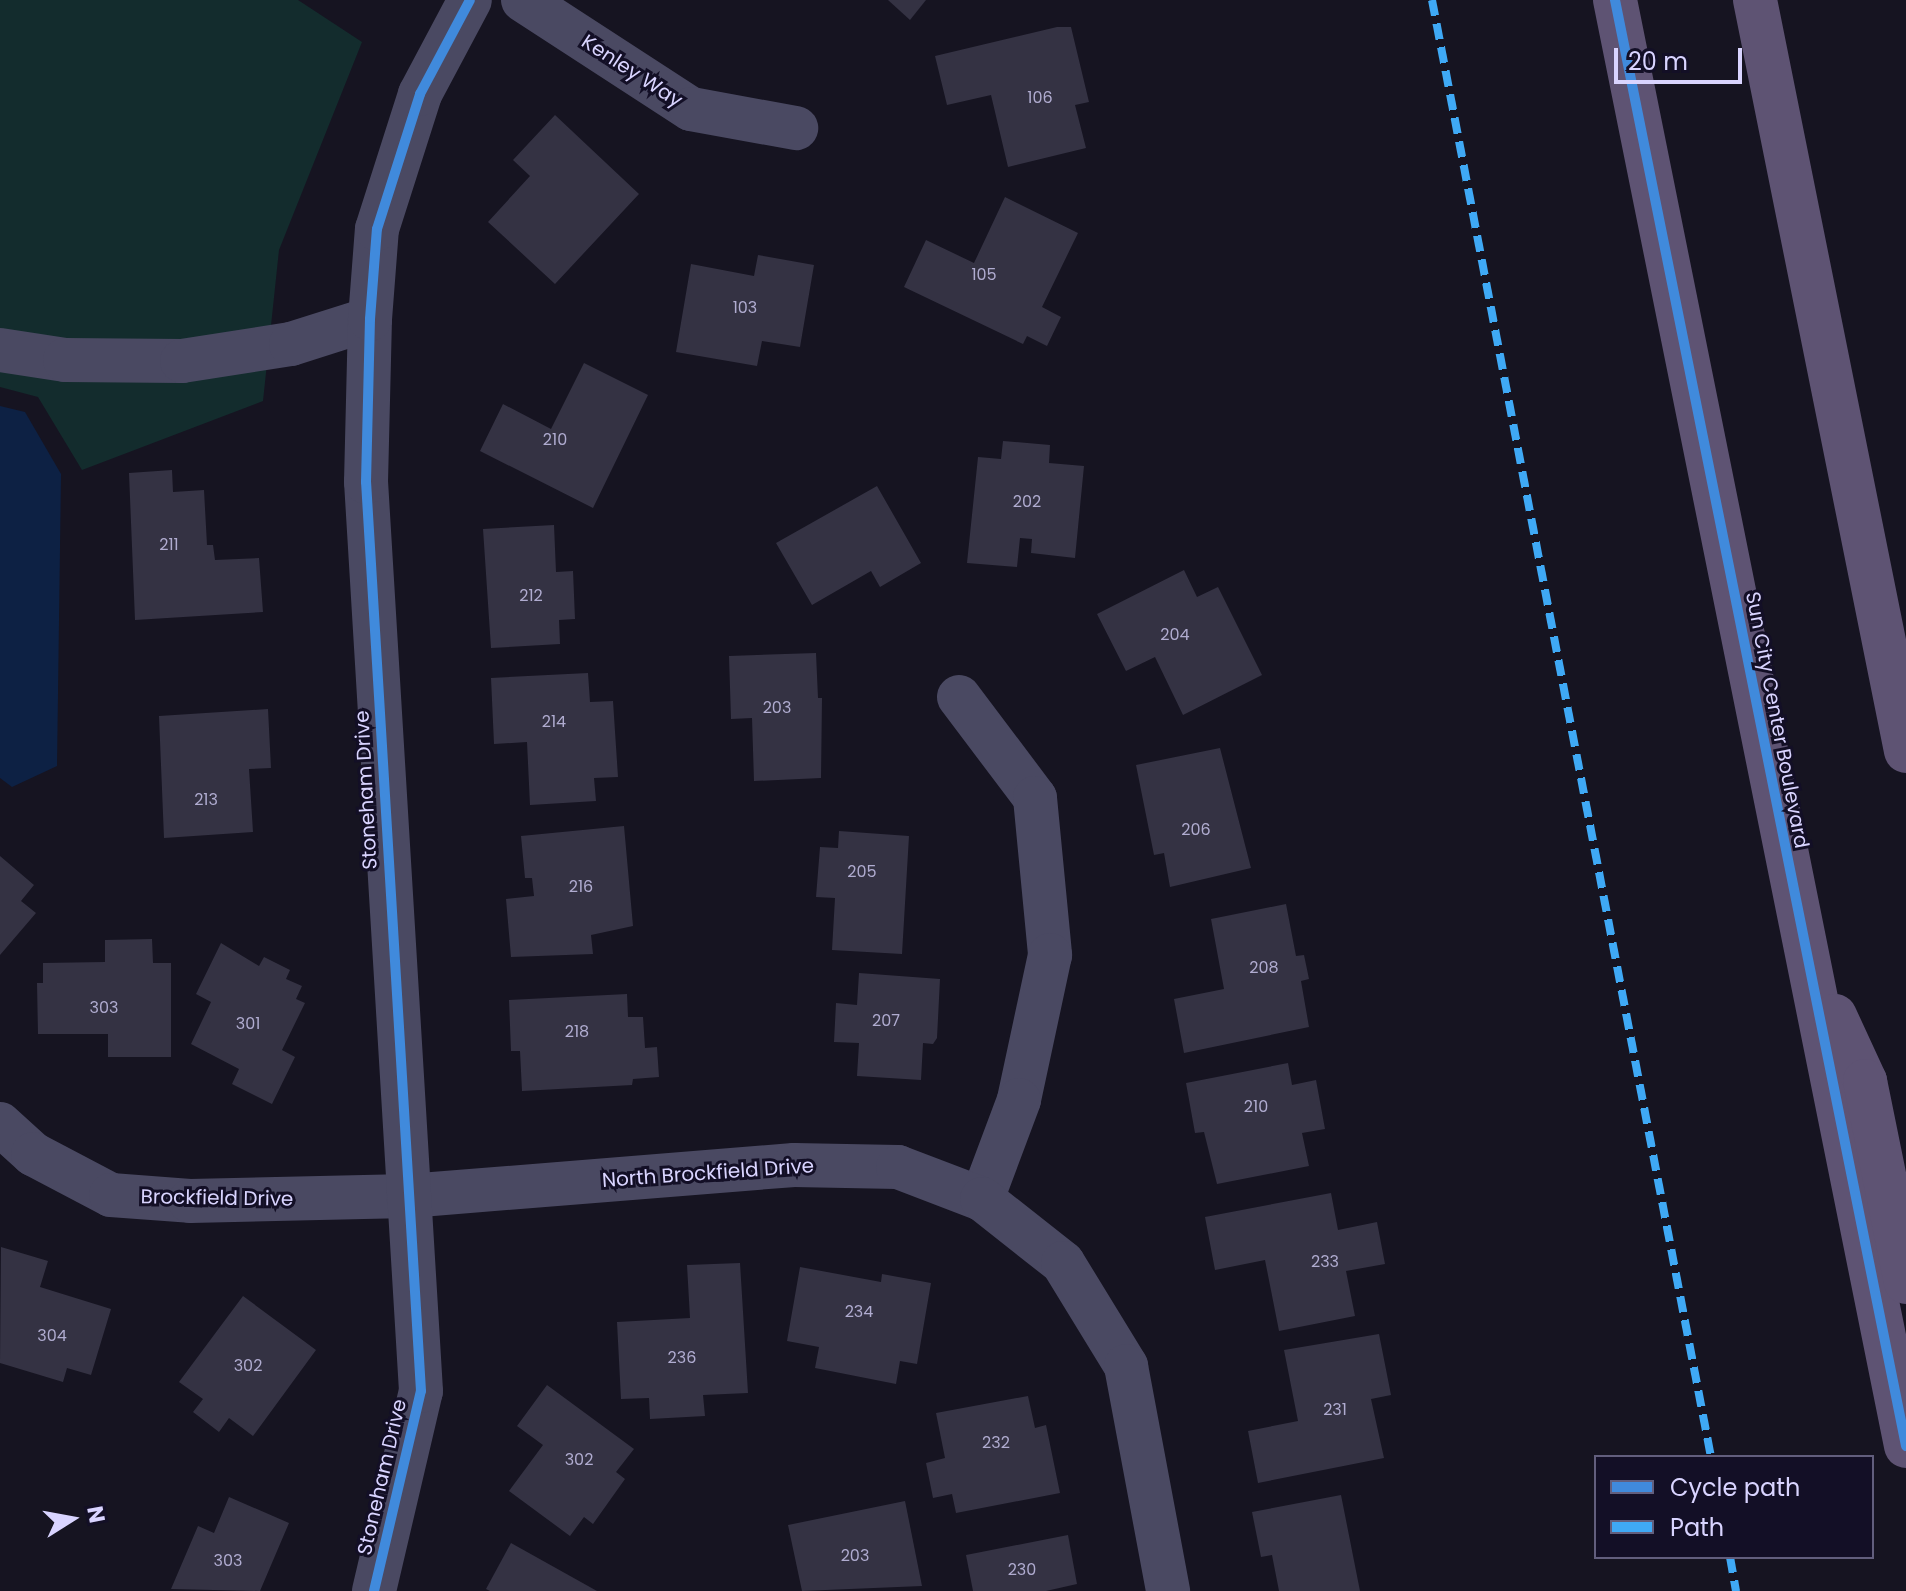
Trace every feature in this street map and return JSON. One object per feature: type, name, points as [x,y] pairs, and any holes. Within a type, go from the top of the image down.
[{"type":"main road","name":"Sun City Center Boulevard","points":[[1615,0],[1906,1446]]},
{"type":"main road","points":[[1755,0],[1906,751]]},
{"type":"main road","points":[[1803,944],[1865,1081],[1906,1282]]},
{"type":"street","name":"Stoneham Drive","points":[[374,1591],[421,1391],[366,482],[370,319],[377,229],[420,94],[470,0]]},
{"type":"street","name":"Kenley Way","points":[[523,0],[691,109],[796,128]]},
{"type":"street","points":[[0,350],[65,360],[182,361],[291,344],[370,319]]},
{"type":"street","points":[[959,697],[1035,798],[1050,955],[1019,1100],[982,1199]]},
{"type":"street","name":"Brockfield Drive","points":[[0,1124],[33,1154],[111,1195],[190,1201],[408,1196]]},
{"type":"street","name":"North Brockfield Drive","points":[[408,1196],[794,1165],[898,1167],[982,1199],[1063,1263],[1126,1366],[1168,1591]]},
{"type":"green space","points":[[0,0],[298,0],[362,42],[279,250],[263,401],[82,470],[38,397],[0,387]]},
{"type":"water","points":[[0,406],[25,412],[61,474],[57,766],[12,787],[0,778]]},
{"type":"building","points":[[888,0],[926,0],[910,20]]},
{"type":"building","points":[[1057,27],[1071,27],[1089,102],[1075,105],[1086,148],[1008,167],[991,95],[947,105],[935,56]]},
{"type":"building","points":[[555,115],[639,194],[555,284],[488,222],[530,176],[513,160]]},
{"type":"building","points":[[1005,197],[1078,233],[1042,307],[1061,317],[1047,346],[1027,336],[1023,344],[904,287],[926,240],[974,263]]},
{"type":"building","points":[[758,255],[814,265],[800,347],[762,341],[757,366],[676,352],[691,264],[754,276]]},
{"type":"building","points":[[584,363],[648,395],[593,508],[480,451],[503,404],[551,429]]},
{"type":"building","points":[[1003,441],[1050,445],[1049,463],[1084,466],[1075,558],[1031,553],[1032,539],[1020,538],[1017,567],[967,563],[978,457],[1001,459]]},
{"type":"building","points":[[172,470],[173,492],[204,490],[207,545],[213,545],[215,560],[259,558],[263,612],[135,620],[129,473]]},
{"type":"building","points":[[877,486],[921,563],[880,587],[871,571],[812,605],[776,543]]},
{"type":"building","points":[[554,525],[556,572],[573,571],[575,619],[559,620],[560,644],[491,648],[483,529]]},
{"type":"building","points":[[1184,570],[1197,597],[1218,587],[1262,675],[1183,715],[1155,657],[1126,671],[1097,614]]},
{"type":"building","points":[[816,653],[818,698],[822,698],[821,778],[754,781],[752,718],[731,719],[729,656]]},
{"type":"building","points":[[588,673],[590,702],[613,701],[618,777],[594,778],[596,801],[530,805],[527,742],[494,744],[491,678]]},
{"type":"building","points":[[268,709],[271,768],[249,769],[253,832],[164,838],[159,716]]},
{"type":"building","points":[[1220,748],[1251,868],[1170,887],[1164,853],[1154,855],[1136,765]]},
{"type":"building","points":[[624,826],[633,926],[591,935],[593,954],[511,957],[506,899],[534,896],[532,878],[525,878],[521,836]]},
{"type":"building","points":[[839,831],[909,836],[902,954],[832,950],[835,898],[816,897],[820,847],[838,848]]},
{"type":"building","points":[[0,856],[34,885],[21,901],[36,913],[0,955]]},
{"type":"building","points":[[1286,904],[1296,956],[1304,955],[1309,979],[1301,981],[1309,1027],[1184,1053],[1174,999],[1224,989],[1211,919]]},
{"type":"building","points":[[152,939],[153,963],[171,963],[171,1057],[108,1057],[108,1034],[38,1034],[37,983],[43,983],[43,963],[105,962],[105,940]]},
{"type":"building","points":[[221,943],[259,966],[264,957],[290,970],[286,979],[302,986],[296,999],[305,1003],[282,1050],[295,1057],[272,1104],[232,1084],[239,1069],[191,1044],[211,1002],[196,994]]},
{"type":"building","points":[[859,973],[940,979],[937,1038],[933,1044],[923,1043],[921,1080],[857,1076],[859,1043],[834,1042],[836,1003],[857,1005]]},
{"type":"building","points":[[627,994],[628,1017],[643,1017],[645,1048],[657,1047],[659,1077],[633,1079],[632,1085],[522,1091],[520,1051],[511,1051],[509,1000]]},
{"type":"building","points":[[1288,1063],[1292,1085],[1316,1080],[1325,1129],[1302,1133],[1309,1166],[1217,1184],[1204,1132],[1195,1133],[1186,1083]]},
{"type":"building","points":[[1331,1193],[1338,1230],[1377,1222],[1385,1264],[1346,1271],[1355,1316],[1279,1331],[1265,1260],[1215,1270],[1205,1217]]},
{"type":"building","points":[[1,1247],[48,1261],[40,1287],[111,1309],[91,1375],[67,1368],[63,1382],[0,1363]]},
{"type":"building","points":[[740,1263],[748,1393],[703,1395],[705,1416],[650,1419],[649,1398],[621,1399],[617,1322],[690,1318],[687,1265]]},
{"type":"building","points":[[800,1267],[881,1282],[882,1274],[931,1283],[917,1364],[900,1361],[896,1384],[815,1368],[819,1347],[787,1341]]},
{"type":"building","points":[[243,1296],[316,1350],[253,1436],[229,1418],[219,1432],[193,1412],[203,1399],[179,1382]]},
{"type":"building","points":[[1379,1334],[1391,1395],[1371,1399],[1384,1458],[1258,1483],[1248,1431],[1298,1421],[1284,1350]]},
{"type":"building","points":[[547,1385],[634,1449],[616,1472],[625,1479],[593,1524],[584,1517],[570,1536],[509,1491],[543,1445],[517,1426]]},
{"type":"building","points":[[1028,1396],[1035,1428],[1046,1425],[1060,1493],[956,1513],[952,1494],[933,1498],[926,1463],[945,1458],[936,1413]]},
{"type":"building","points":[[1341,1495],[1360,1591],[1279,1591],[1272,1555],[1261,1557],[1252,1512]]},
{"type":"building","points":[[229,1497],[289,1523],[260,1591],[171,1589],[198,1526],[214,1533]]},
{"type":"building","points":[[905,1501],[922,1586],[802,1591],[788,1525]]},
{"type":"building","points":[[1068,1535],[1077,1584],[1046,1591],[973,1591],[966,1555]]},
{"type":"building","points":[[511,1543],[597,1591],[486,1589]]},
{"type":"marked path","points":[[1432,0],[1711,1455]]},
{"type":"marked path","points":[[1730,1559],[1736,1591]]},
{"type":"cycle path","points":[[374,1591],[421,1391],[366,482],[370,319],[377,229],[420,94],[470,0]]},
{"type":"cycle path","points":[[1615,0],[1906,1446]]}]
